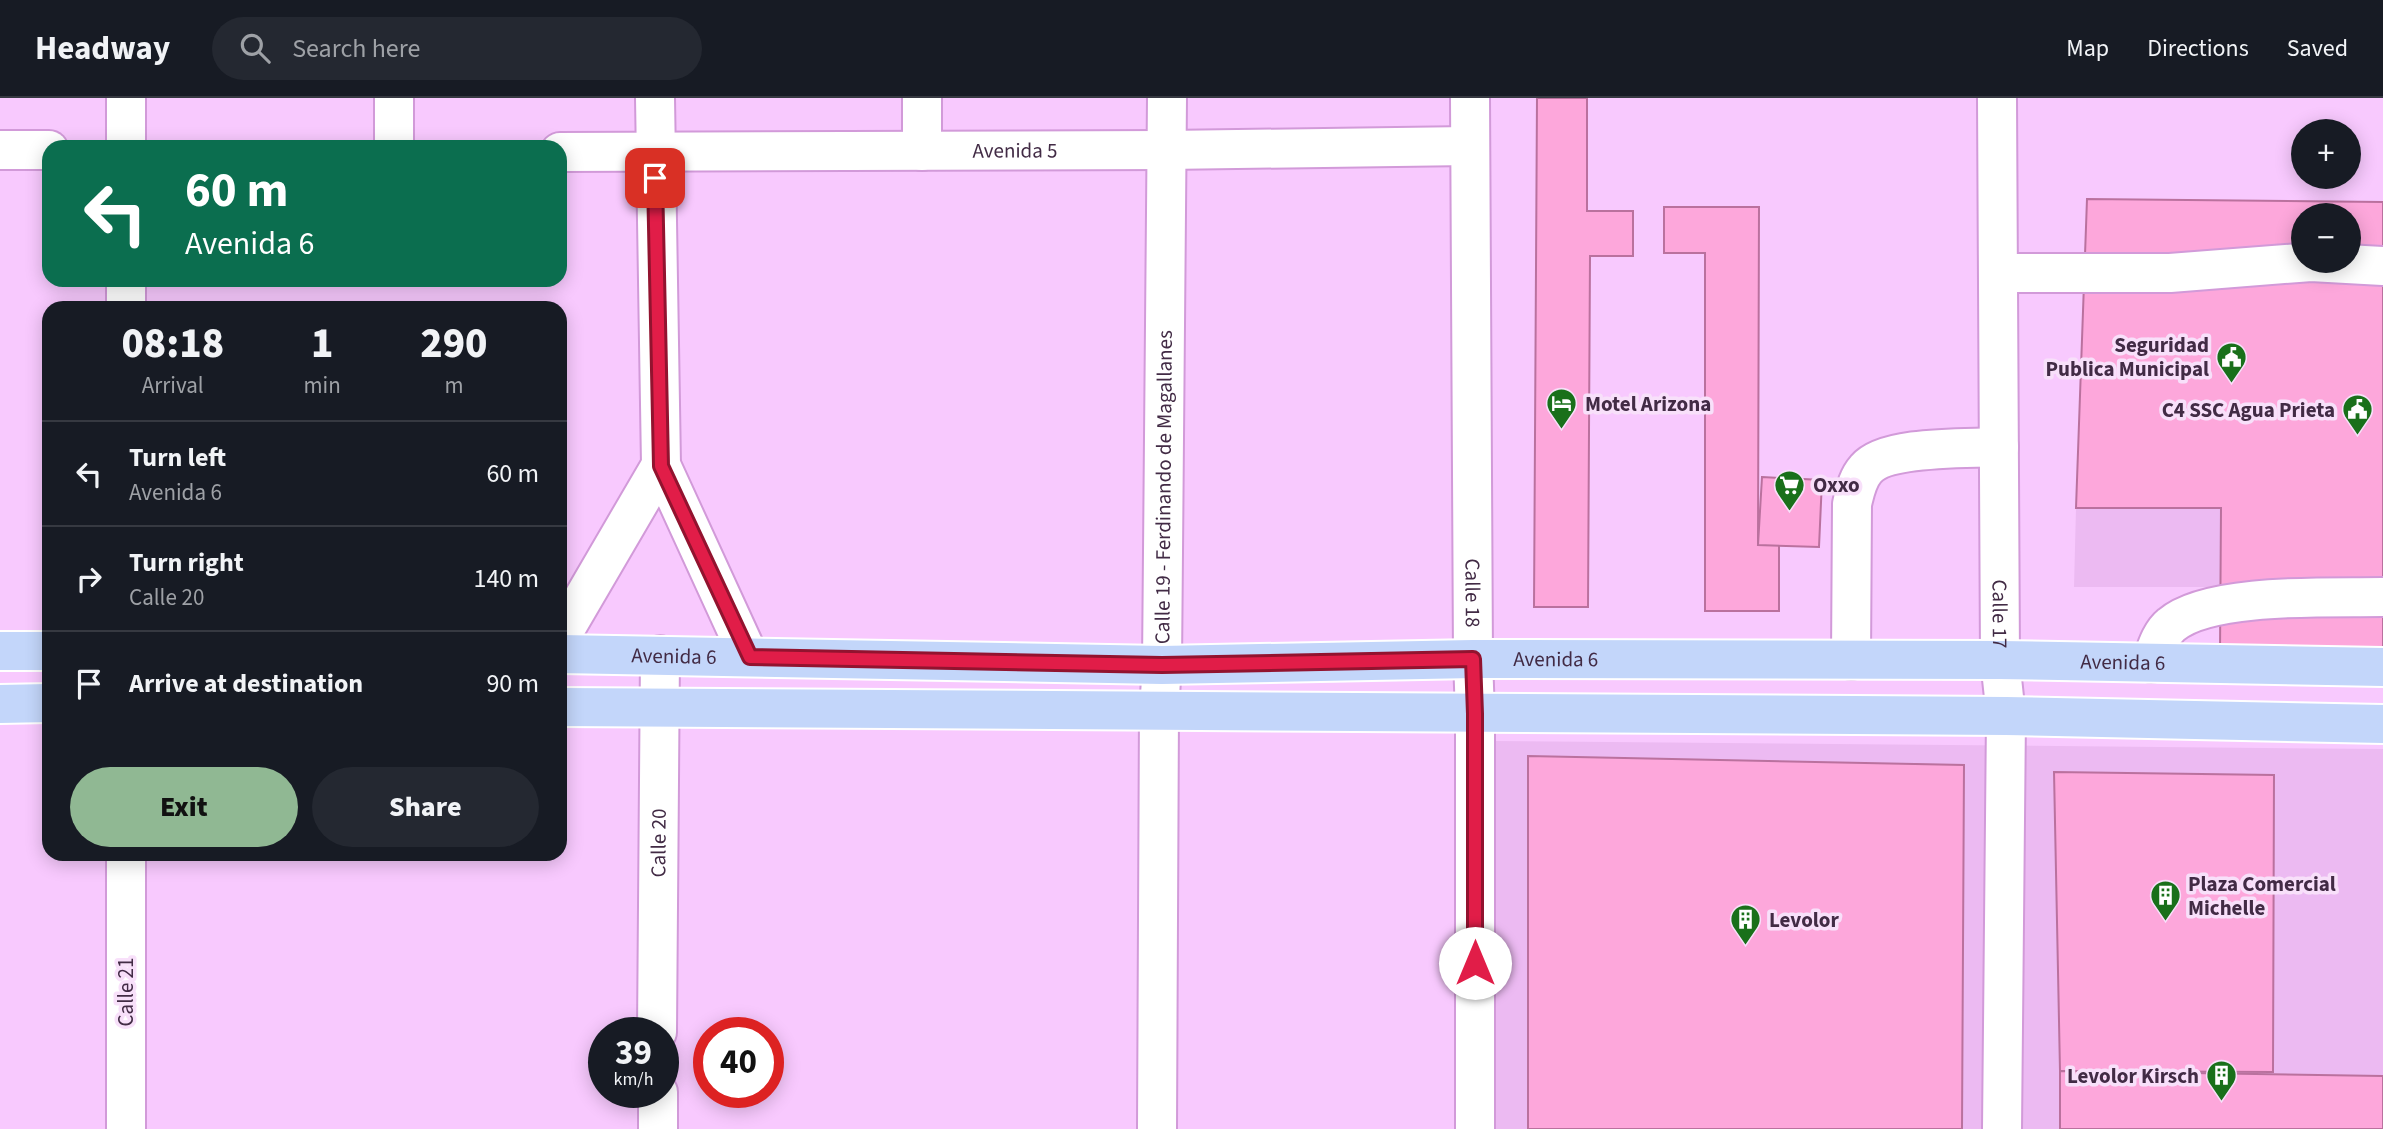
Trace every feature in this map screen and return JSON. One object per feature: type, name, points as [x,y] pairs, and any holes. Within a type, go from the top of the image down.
[{"type":"main road","points":[[0,651],[42,651]]},
{"type":"main road","name":"Avenida 6","points":[[567,654],[1162,665],[1473,659],[2000,660],[2383,667]]},
{"type":"main road","points":[[0,704],[42,703]]},
{"type":"main road","points":[[567,708],[2006,716],[2383,724]]},
{"type":"street","points":[[126,98],[126,140]]},
{"type":"street","points":[[394,98],[394,140]]},
{"type":"street","points":[[655,98],[661,466],[750,657]]},
{"type":"street","points":[[922,98],[922,151]]},
{"type":"street","name":"Calle 19 - Ferdinando de Magallanes","points":[[1157,1129],[1167,98]]},
{"type":"street","name":"Calle 18","points":[[1469,98],[1475,714],[1475,1129]]},
{"type":"street","name":"Calle 17","points":[[1997,98],[2000,660],[2006,716],[2002,1129]]},
{"type":"street","name":"Avenida 5","points":[[567,152],[1469,146]]},
{"type":"street","points":[[0,150],[42,150]]},
{"type":"street","points":[[1998,273],[2170,273],[2311,262],[2383,266]]},
{"type":"street","points":[[1851,660],[1852,504],[1858,482],[1866,467],[1892,455],[1913,451],[1999,447]]},
{"type":"street","points":[[567,626],[661,466]]},
{"type":"street","points":[[2151,663],[2158,642],[2170,625],[2191,614],[2229,603],[2383,597]]},
{"type":"street","name":"Calle 20","points":[[657,1017],[660,655]]},
{"type":"street","name":"Calle 21","points":[[126,861],[126,1129]]},
{"type":"street","points":[[658,1108],[658,1129]]},
{"type":"shaded area","points":[[2076,508],[2221,508],[2220,587],[2074,587]]},
{"type":"shaded area","points":[[1494,741],[2383,749],[2383,1129],[1491,1129]]},
{"type":"building","name":"Motel Arizona","points":[[1537,98],[1587,98],[1587,211],[1633,211],[1633,256],[1590,256],[1588,607],[1534,607]]},
{"type":"building","name":"Seguridad Publica Municipal","points":[[2087,199],[2383,202],[2383,652],[2220,653],[2221,508],[2076,508]]},
{"type":"building","name":"Motel Arizona","points":[[1664,207],[1759,207],[1758,545],[1779,545],[1779,611],[1705,611],[1705,253],[1664,253]]},
{"type":"building","name":"Oxxo","points":[[1762,477],[1822,480],[1819,547],[1758,545]]},
{"type":"building","name":"Levolor","points":[[1528,756],[1964,765],[1962,1129],[1528,1129]]},
{"type":"building","name":"Plaza Comercial Michelle","points":[[2054,772],[2274,775],[2273,1072],[2060,1071]]},
{"type":"building","name":"Levolor Kirsch","points":[[2060,1071],[2383,1076],[2383,1129],[2060,1129]]},
{"type":"place","name":"Seguridad Publica Municipal","points":[[2232,384]]},
{"type":"place","name":"Motel Arizona","points":[[1562,431]]},
{"type":"place","name":"C4 SSC Agua Prieta","points":[[2358,437]]},
{"type":"place","name":"Oxxo","points":[[1790,512]]},
{"type":"place","name":"Plaza Comercial Michelle","points":[[2165,923]]},
{"type":"place","name":"Levolor","points":[[1746,947]]},
{"type":"place","name":"Levolor Kirsch","points":[[2222,1103]]},
{"type":"route","points":[[655,178],[661,466],[750,657],[1162,665],[1473,659],[1475,963]]}]
